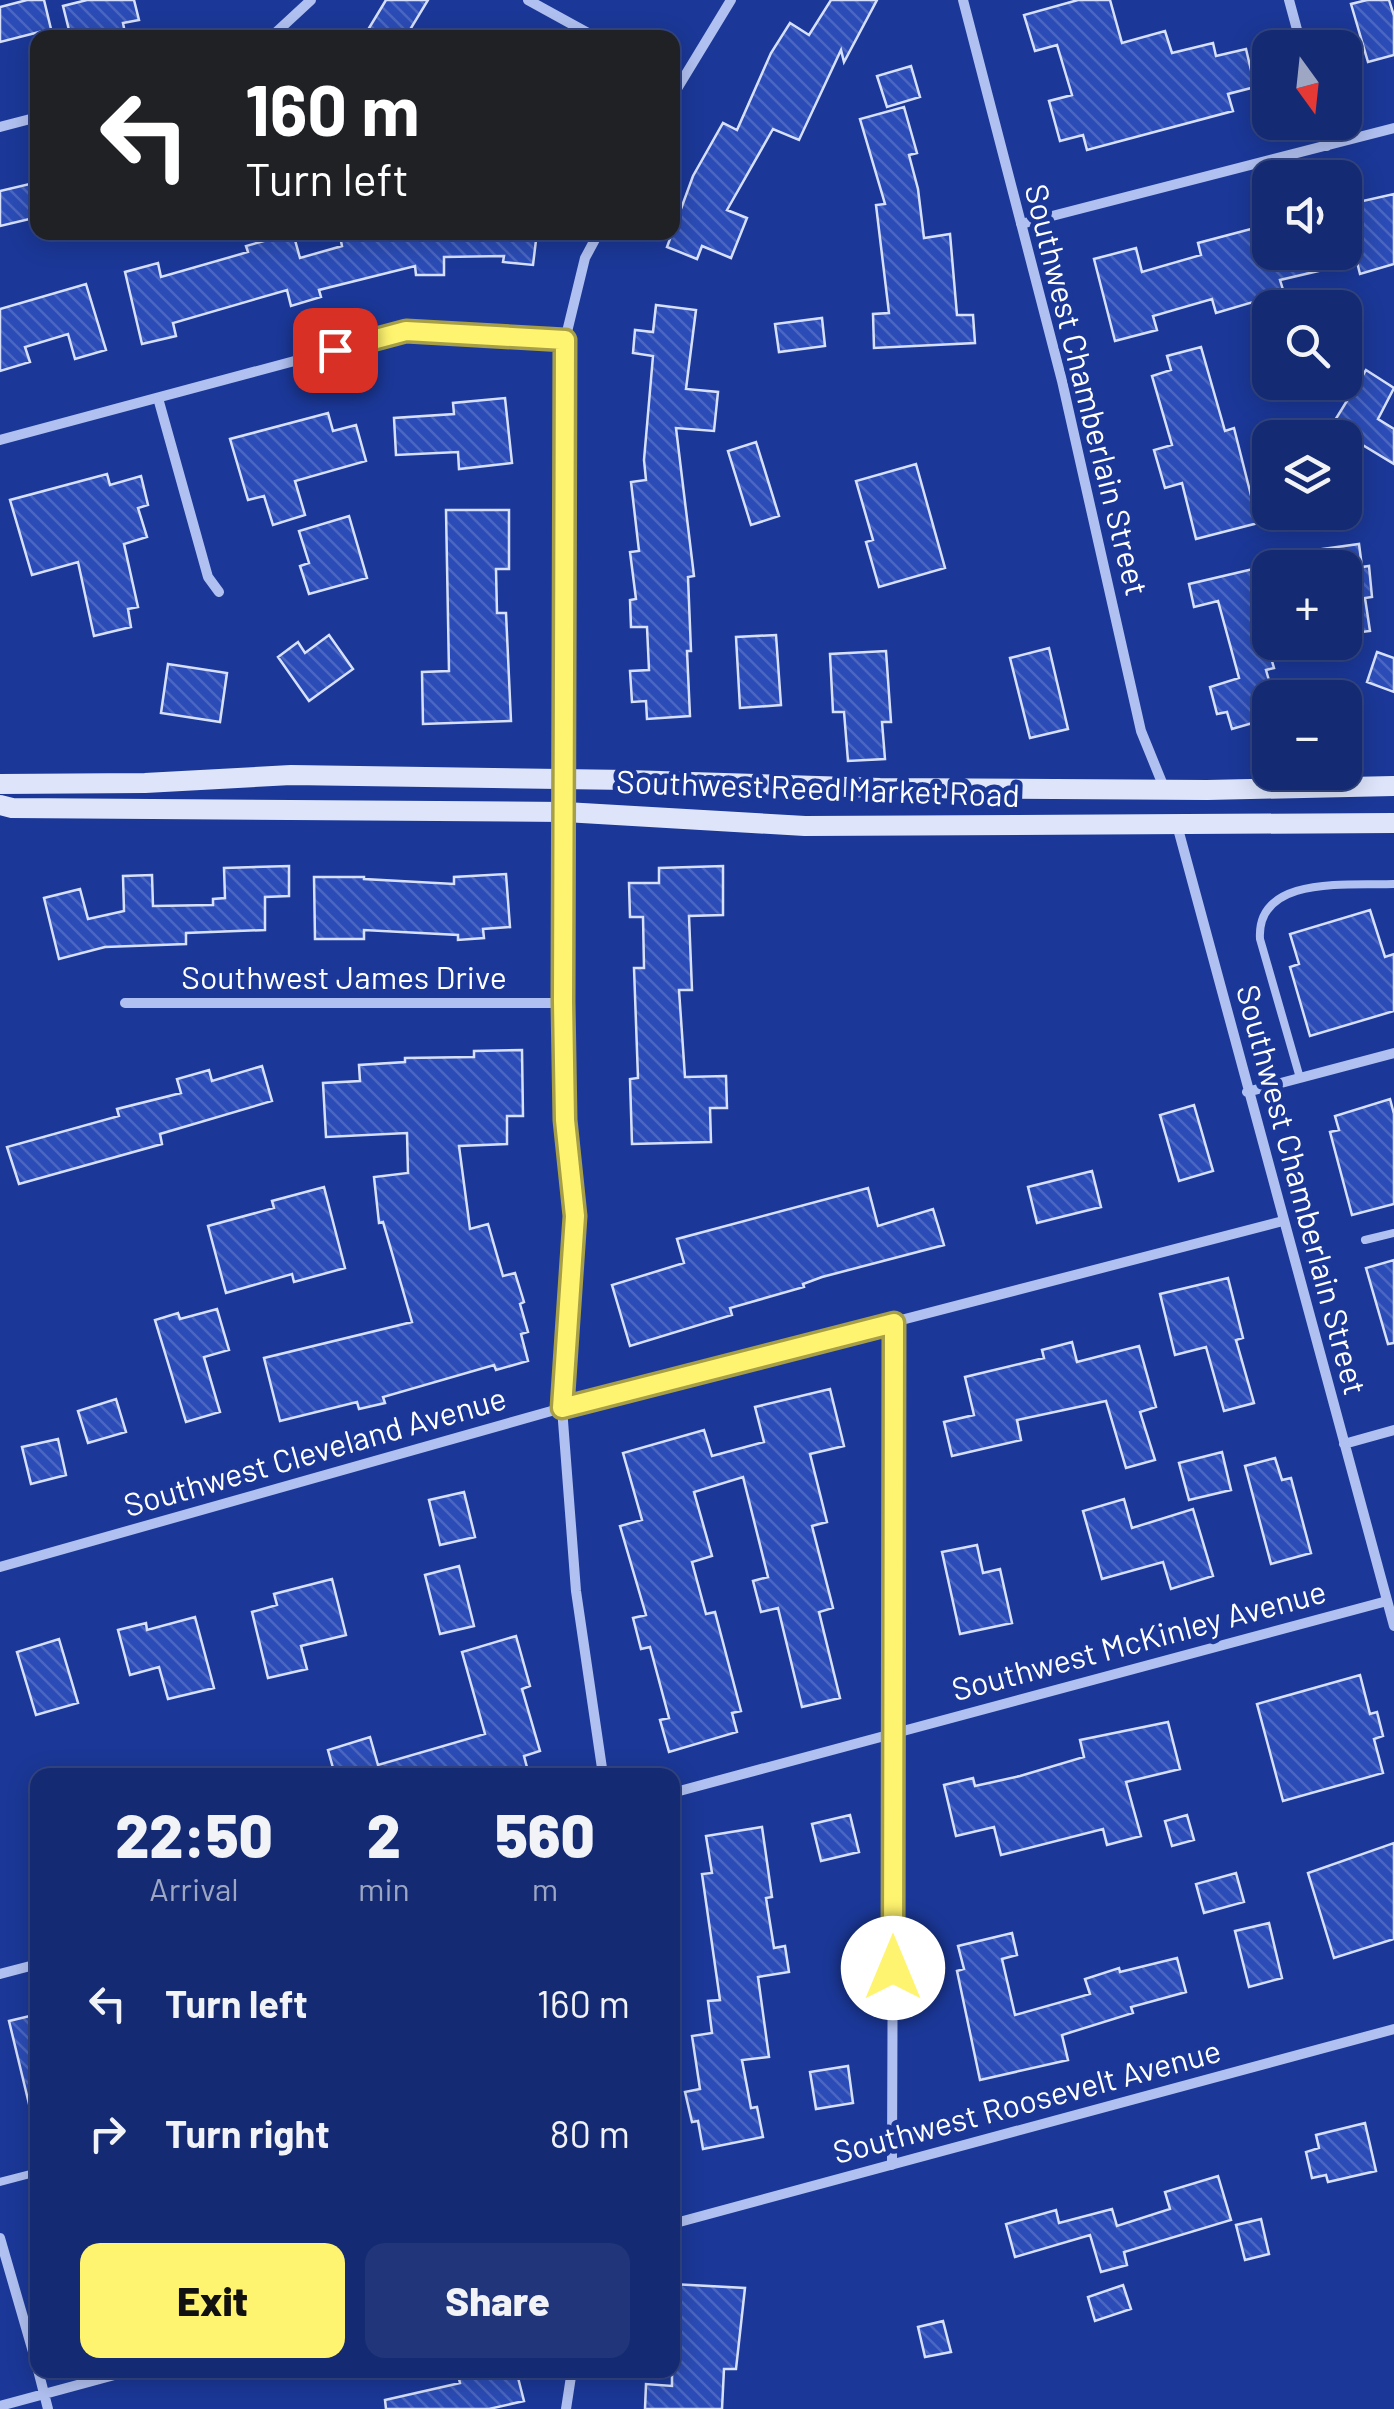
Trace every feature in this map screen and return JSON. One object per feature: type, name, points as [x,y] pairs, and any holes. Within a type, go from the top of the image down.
[{"type":"main road","name":"Southwest Reed Market Road","points":[[0,784],[144,783],[291,775],[563,778],[880,788],[1165,790],[1394,786]]},
{"type":"main road","name":"Southwest Reed Market Road","points":[[0,805],[564,812],[805,826],[1394,824]]},
{"type":"street","points":[[279,30],[312,0]]},
{"type":"street","points":[[528,0],[583,30]]},
{"type":"street","points":[[680,74],[732,0]]},
{"type":"street","name":"Southwest Chamberlain Street","points":[[963,0],[1062,382],[1141,731],[1165,790]]},
{"type":"street","points":[[1289,0],[1297,30]]},
{"type":"street","points":[[0,127],[30,119]]},
{"type":"street","points":[[1021,224],[1394,128]]},
{"type":"street","points":[[1326,140],[1328,146]]},
{"type":"street","points":[[595,240],[585,258],[565,340],[563,1002],[565,1120],[575,1216],[562,1408],[576,1590],[603,1768]]},
{"type":"street","points":[[0,440],[406,331],[565,340]]},
{"type":"street","points":[[158,398],[208,577],[219,592]]},
{"type":"street","name":"Southwest Chamberlain Street","points":[[1177,825],[1394,1626]]},
{"type":"street","name":"Southwest James Drive","points":[[125,1003],[563,1002]]},
{"type":"street","points":[[1247,1092],[1394,1053]]},
{"type":"street","name":"Southwest Cleveland Avenue","points":[[0,1568],[562,1408],[1283,1222]]},
{"type":"street","points":[[892,2164],[894,1323]]},
{"type":"street","points":[[1344,1444],[1394,1430]]},
{"type":"street","name":"Southwest McKinley Avenue","points":[[680,1792],[1388,1601]]},
{"type":"street","points":[[0,1974],[30,1966]]},
{"type":"street","name":"Southwest Roosevelt Avenue","points":[[680,2222],[1394,2029]]},
{"type":"street","points":[[0,2238],[30,2341]]},
{"type":"street","points":[[41,2378],[48,2409]]},
{"type":"street","points":[[0,2406],[104,2378]]},
{"type":"street","points":[[566,2409],[571,2378]]},
{"type":"lane","points":[[1300,1078],[1260,939],[1263,913],[1280,898],[1307,887],[1394,884]]},
{"type":"lane","points":[[1365,1240],[1394,1233]]},
{"type":"lane","points":[[0,2182],[30,2174]]},
{"type":"building","points":[[44,0],[51,29],[30,30],[30,34],[0,42],[0,7]]},
{"type":"building","points":[[87,0],[134,0],[139,20],[123,23],[124,30],[69,30],[63,6]]},
{"type":"building","points":[[386,0],[428,0],[410,30],[368,30]]},
{"type":"building","points":[[831,0],[877,0],[844,62],[841,50],[799,140],[773,129],[727,210],[747,218],[731,258],[702,246],[697,259],[667,247],[670,240],[680,240],[680,212],[693,176],[723,123],[737,130],[771,53],[790,23],[809,35]]},
{"type":"building","points":[[1078,0],[1110,0],[1122,43],[1165,31],[1172,53],[1213,43],[1216,56],[1246,49],[1252,88],[1228,94],[1233,111],[1087,150],[1083,135],[1060,141],[1049,101],[1072,95],[1057,45],[1035,51],[1024,15]]},
{"type":"building","points":[[1389,0],[1394,16],[1394,55],[1368,62],[1362,30],[1359,30],[1351,4]]},
{"type":"building","points":[[911,66],[920,97],[887,107],[877,76]]},
{"type":"building","points":[[904,107],[917,153],[909,155],[924,238],[950,234],[957,315],[973,315],[975,343],[874,348],[873,314],[889,313],[876,205],[885,204],[860,119]]},
{"type":"building","points":[[30,184],[30,219],[0,226],[0,191]]},
{"type":"building","points":[[1394,194],[1394,264],[1360,274],[1362,270],[1362,201]]},
{"type":"building","points":[[1252,229],[1252,270],[1323,270],[1280,280],[1283,290],[1252,290],[1252,302],[1216,313],[1212,299],[1153,316],[1157,330],[1115,341],[1094,259],[1136,248],[1142,272],[1201,255],[1198,243]]},
{"type":"building","points":[[268,240],[295,240],[300,258],[342,246],[341,240],[536,240],[533,265],[503,262],[504,256],[444,257],[444,275],[416,275],[415,266],[319,290],[321,297],[291,306],[287,290],[173,323],[176,336],[142,344],[125,272],[158,263],[161,277],[248,252],[246,246]]},
{"type":"building","points":[[86,284],[106,350],[75,359],[68,334],[25,347],[30,362],[0,371],[0,309]]},
{"type":"building","points":[[656,305],[696,310],[686,389],[718,392],[714,431],[676,428],[694,576],[688,577],[690,716],[647,719],[646,701],[632,702],[630,671],[649,670],[647,627],[631,627],[630,600],[636,599],[630,552],[639,551],[631,482],[646,480],[644,460],[653,356],[633,353],[635,330],[653,332]]},
{"type":"building","points":[[822,318],[825,346],[779,352],[775,324]]},
{"type":"building","points":[[1201,347],[1225,431],[1234,428],[1252,499],[1252,525],[1196,539],[1182,483],[1165,488],[1154,450],[1172,445],[1152,376],[1171,370],[1167,356]]},
{"type":"building","points":[[1366,370],[1394,388],[1378,419],[1394,429],[1394,464],[1362,445],[1362,420],[1335,420],[1347,400],[1362,400],[1362,376]]},
{"type":"building","points":[[505,398],[512,463],[459,469],[458,452],[396,455],[394,418],[454,414],[453,403]]},
{"type":"building","points":[[328,413],[333,431],[356,425],[366,461],[295,481],[305,515],[273,525],[264,496],[248,500],[230,439]]},
{"type":"building","points":[[756,442],[779,516],[751,525],[728,451]]},
{"type":"building","points":[[916,464],[945,568],[879,587],[866,542],[873,540],[856,481]]},
{"type":"building","points":[[107,474],[110,485],[141,476],[148,505],[138,508],[147,537],[124,544],[138,607],[128,609],[131,627],[94,636],[78,562],[32,575],[10,500]]},
{"type":"building","points":[[446,510],[509,510],[509,569],[496,569],[497,613],[506,613],[511,721],[423,724],[422,672],[449,671]]},
{"type":"building","points":[[349,516],[367,578],[309,594],[300,566],[309,563],[299,531]]},
{"type":"building","points":[[1359,544],[1360,550],[1315,550]]},
{"type":"building","points":[[1369,566],[1372,597],[1365,598],[1370,631],[1362,632],[1362,567]]},
{"type":"building","points":[[1252,569],[1252,660],[1272,660],[1274,668],[1266,670],[1269,680],[1252,680],[1252,723],[1232,729],[1227,712],[1217,714],[1210,687],[1239,678],[1218,601],[1194,607],[1189,584]]},
{"type":"building","points":[[329,635],[353,669],[309,701],[278,657],[298,642],[305,653]]},
{"type":"building","points":[[776,635],[781,705],[740,708],[736,637]]},
{"type":"building","points":[[1049,648],[1068,729],[1030,738],[1010,658]]},
{"type":"building","points":[[886,651],[891,722],[882,722],[885,759],[848,761],[844,712],[833,712],[830,654]]},
{"type":"building","points":[[1377,652],[1394,658],[1394,692],[1367,682]]},
{"type":"building","points":[[168,664],[227,673],[220,722],[161,713]]},
{"type":"building","points":[[289,866],[289,896],[265,897],[265,930],[186,933],[186,944],[105,947],[59,959],[44,898],[80,889],[88,919],[124,911],[123,876],[152,875],[153,906],[213,905],[213,899],[225,898],[224,868]]},
{"type":"building","points":[[723,866],[723,915],[689,916],[692,990],[679,990],[685,1077],[726,1076],[727,1108],[710,1108],[711,1142],[632,1144],[630,1079],[638,1078],[634,968],[644,968],[643,917],[630,917],[629,883],[659,883],[659,868]]},
{"type":"building","points":[[506,874],[510,927],[483,929],[484,938],[458,940],[458,935],[364,930],[364,939],[315,939],[314,877],[454,884],[454,877]]},
{"type":"building","points":[[1370,910],[1385,957],[1394,954],[1394,1011],[1310,1036],[1290,967],[1299,964],[1290,934]]},
{"type":"building","points":[[522,1050],[523,1116],[507,1116],[507,1144],[459,1146],[470,1229],[488,1224],[503,1276],[515,1273],[524,1302],[520,1304],[528,1332],[521,1334],[528,1361],[496,1370],[494,1365],[383,1397],[385,1403],[359,1409],[357,1402],[280,1421],[264,1358],[412,1322],[383,1222],[379,1223],[374,1177],[408,1173],[407,1133],[326,1137],[323,1083],[360,1081],[359,1065],[405,1062],[405,1058],[474,1057],[474,1051]]},
{"type":"building","points":[[262,1066],[272,1101],[160,1134],[162,1144],[19,1184],[7,1147],[119,1116],[117,1109],[181,1093],[177,1079],[209,1070],[212,1081]]},
{"type":"building","points":[[1390,1099],[1394,1114],[1394,1204],[1352,1215],[1330,1132],[1339,1130],[1335,1116]]},
{"type":"building","points":[[1194,1105],[1213,1171],[1179,1181],[1160,1115]]},
{"type":"building","points":[[1092,1171],[1101,1207],[1037,1223],[1028,1187]]},
{"type":"building","points":[[324,1187],[345,1268],[294,1282],[292,1274],[226,1293],[208,1226],[274,1208],[272,1201]]},
{"type":"building","points":[[868,1188],[878,1226],[933,1209],[944,1245],[822,1277],[803,1284],[804,1287],[730,1308],[732,1315],[630,1346],[612,1285],[684,1263],[677,1239]]},
{"type":"building","points":[[1394,1260],[1394,1343],[1388,1344],[1366,1268]]},
{"type":"building","points":[[1228,1278],[1243,1338],[1236,1340],[1254,1403],[1224,1411],[1206,1347],[1175,1355],[1160,1294]]},
{"type":"building","points":[[217,1309],[229,1350],[204,1357],[220,1412],[186,1422],[155,1320],[178,1313],[180,1319]]},
{"type":"building","points":[[1072,1342],[1077,1362],[1139,1346],[1156,1407],[1140,1412],[1155,1460],[1126,1468],[1106,1401],[1017,1420],[1021,1440],[952,1456],[944,1422],[974,1415],[965,1377],[1044,1358],[1042,1350]]},
{"type":"building","points":[[830,1389],[844,1446],[810,1454],[827,1522],[812,1526],[833,1608],[819,1612],[840,1698],[802,1707],[778,1608],[761,1612],[753,1581],[768,1577],[743,1477],[694,1492],[712,1556],[692,1562],[706,1614],[715,1612],[741,1711],[732,1713],[737,1732],[669,1752],[660,1720],[669,1718],[650,1647],[641,1649],[633,1618],[646,1615],[620,1526],[642,1520],[623,1453],[704,1430],[712,1456],[764,1442],[755,1407]]},
{"type":"building","points":[[116,1399],[126,1432],[88,1443],[78,1411]]},
{"type":"building","points":[[58,1439],[66,1475],[31,1484],[22,1447]]},
{"type":"building","points":[[1222,1452],[1231,1490],[1189,1500],[1179,1463]]},
{"type":"building","points":[[1275,1458],[1282,1480],[1291,1478],[1311,1553],[1271,1564],[1245,1466]]},
{"type":"building","points":[[464,1492],[475,1537],[440,1545],[429,1500]]},
{"type":"building","points":[[1124,1499],[1132,1528],[1193,1509],[1213,1576],[1171,1589],[1163,1562],[1102,1579],[1083,1511]]},
{"type":"building","points":[[977,1545],[983,1573],[1000,1569],[1012,1623],[960,1634],[942,1552]]},
{"type":"building","points":[[459,1566],[474,1626],[440,1634],[425,1575]]},
{"type":"building","points":[[332,1579],[346,1635],[301,1646],[307,1669],[268,1678],[252,1612],[277,1605],[274,1594]]},
{"type":"building","points":[[195,1617],[214,1688],[168,1699],[159,1667],[130,1675],[118,1630],[146,1623],[147,1630]]},
{"type":"building","points":[[516,1636],[530,1686],[522,1689],[540,1751],[524,1756],[527,1768],[333,1768],[328,1750],[370,1737],[378,1765],[485,1734],[462,1652]]},
{"type":"building","points":[[59,1639],[78,1703],[36,1715],[17,1652]]},
{"type":"building","points":[[1360,1675],[1370,1714],[1377,1712],[1383,1736],[1374,1739],[1383,1773],[1283,1801],[1257,1704]]},
{"type":"building","points":[[1168,1722],[1180,1769],[1126,1782],[1141,1836],[1107,1845],[1103,1829],[1001,1855],[994,1827],[956,1836],[944,1785],[973,1778],[975,1786],[1020,1776],[1084,1757],[1080,1740]]},
{"type":"building","points":[[850,1815],[859,1852],[821,1861],[812,1824]]},
{"type":"building","points":[[1187,1815],[1194,1840],[1172,1846],[1165,1821]]},
{"type":"building","points":[[762,1827],[772,1897],[766,1898],[774,1948],[785,1946],[789,1972],[758,1977],[769,2057],[742,2060],[751,2108],[757,2107],[763,2137],[703,2149],[698,2121],[692,2122],[685,2092],[700,2089],[692,2036],[712,2033],[708,2001],[720,2000],[702,1874],[712,1873],[706,1836]]},
{"type":"building","points":[[1394,1843],[1394,1939],[1334,1958],[1308,1873]]},
{"type":"building","points":[[1236,1873],[1244,1902],[1204,1913],[1196,1884]]},
{"type":"building","points":[[1269,1923],[1282,1978],[1249,1987],[1235,1931]]},
{"type":"building","points":[[1012,1933],[1017,1955],[1002,1959],[1015,2015],[1090,1994],[1085,1979],[1119,1968],[1120,1972],[1177,1958],[1186,1992],[1131,2007],[1133,2013],[1062,2035],[1068,2060],[980,2080],[957,1971],[964,1969],[958,1946]]},
{"type":"building","points":[[30,2016],[30,2104],[29,2104],[9,2021]]},
{"type":"building","points":[[848,2066],[853,2103],[816,2109],[810,2072]]},
{"type":"building","points":[[1365,2123],[1376,2171],[1328,2182],[1326,2175],[1312,2178],[1306,2152],[1319,2148],[1316,2135]]},
{"type":"building","points":[[1218,2176],[1231,2220],[1124,2252],[1127,2265],[1101,2272],[1090,2235],[1015,2257],[1006,2224],[1056,2210],[1059,2223],[1112,2209],[1117,2226],[1170,2209],[1165,2192]]},
{"type":"building","points":[[1261,2219],[1269,2254],[1245,2260],[1236,2225]]},
{"type":"building","points":[[680,2284],[745,2288],[736,2369],[724,2369],[722,2409],[645,2409],[646,2384],[672,2386],[672,2378],[680,2378]]},
{"type":"building","points":[[1123,2285],[1131,2309],[1095,2321],[1088,2297]]},
{"type":"building","points":[[943,2321],[951,2352],[925,2357],[918,2327]]},
{"type":"building","points":[[459,2378],[518,2378],[524,2401],[489,2409],[386,2409],[385,2400],[460,2383]]},
{"type":"route","points":[[335,350],[406,331],[565,340],[563,1002],[565,1120],[575,1216],[562,1408],[894,1323],[893,1968]]}]
